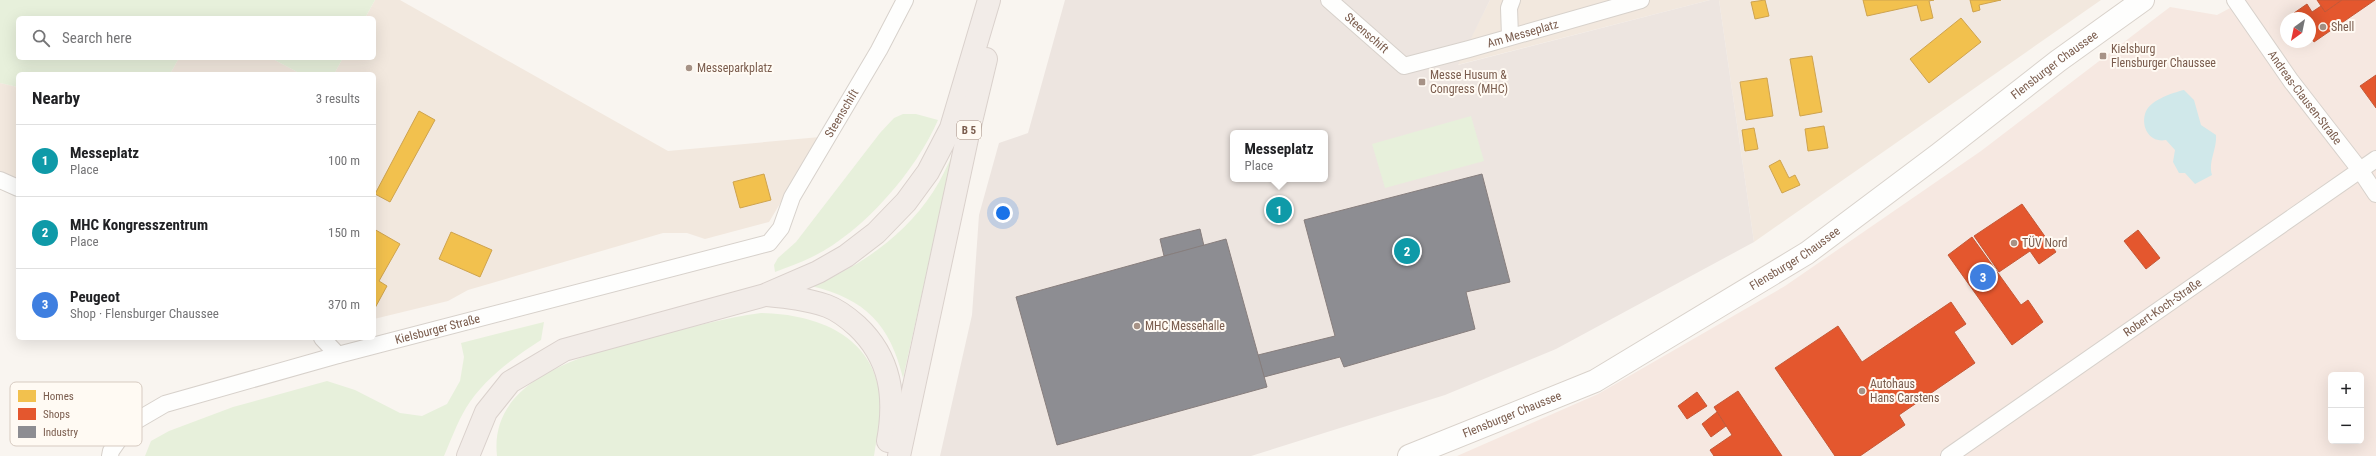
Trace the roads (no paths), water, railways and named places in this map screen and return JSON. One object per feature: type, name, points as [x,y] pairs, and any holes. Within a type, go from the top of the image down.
[{"type":"highway","points":[[472,451],[486,412],[510,382],[564,350],[765,295],[818,272],[846,256],[876,233],[906,202],[928,172],[951,128],[989,0]]},
{"type":"highway","name":"B 5","points":[[899,456],[968,134],[1001,0]]},
{"type":"highway","points":[[765,295],[794,298],[828,306],[846,317],[867,335],[882,358],[888,373],[893,396],[893,416],[886,456]]},
{"type":"main road","name":"Flensburger Chaussee","points":[[1409,456],[1595,381],[1807,253],[1939,154],[2058,61],[2143,0]]},
{"type":"street","name":"Steenschift","points":[[781,228],[786,220],[792,197],[879,50],[905,0]]},
{"type":"street","name":"Steenschift","points":[[1329,0],[1404,66]]},
{"type":"street","points":[[1510,36],[1509,16],[1512,0]]},
{"type":"street","name":"Am Messeplatz","points":[[1404,66],[1641,0]]},
{"type":"street","name":"Andreas-Clausen-Straße","points":[[2235,0],[2291,81],[2360,170],[2376,194]]},
{"type":"street","name":"Robert-Koch-Straße","points":[[1949,456],[2376,159]]},
{"type":"street","points":[[0,180],[16,187]]},
{"type":"street","name":"Kielsburger Straße","points":[[142,417],[165,404],[338,355],[769,243],[781,228]]},
{"type":"street","points":[[324,340],[338,355]]},
{"type":"street","name":"Kielsburger Straße","points":[[110,456],[114,446]]},
{"type":"water","points":[[2184,90],[2194,100],[2201,125],[2216,135],[2211,165],[2212,175],[2195,184],[2185,173],[2179,173],[2173,162],[2175,150],[2166,140],[2156,139],[2148,134],[2144,125],[2145,114],[2151,105],[2173,93]]},
{"type":"place","name":"Shell","points":[[2323,27]]},
{"type":"place","name":"Kielsburg Flensburger Chaussee","points":[[2103,56]]},
{"type":"place","name":"Messeparkplatz","points":[[689,68]]},
{"type":"place","name":"Messe Husum & Congress (MHC)","points":[[1422,82]]},
{"type":"place","name":"Messeplatz","points":[[1279,210]]},
{"type":"place","name":"TÜV Nord","points":[[2014,243]]},
{"type":"place","name":"MHC Kongresszentrum","points":[[1407,251]]},
{"type":"place","name":"Peugeot","points":[[1983,277]]},
{"type":"place","name":"MHC Messehalle","points":[[1137,326]]},
{"type":"place","name":"Autohaus Hans Carstens","points":[[1862,391]]}]
